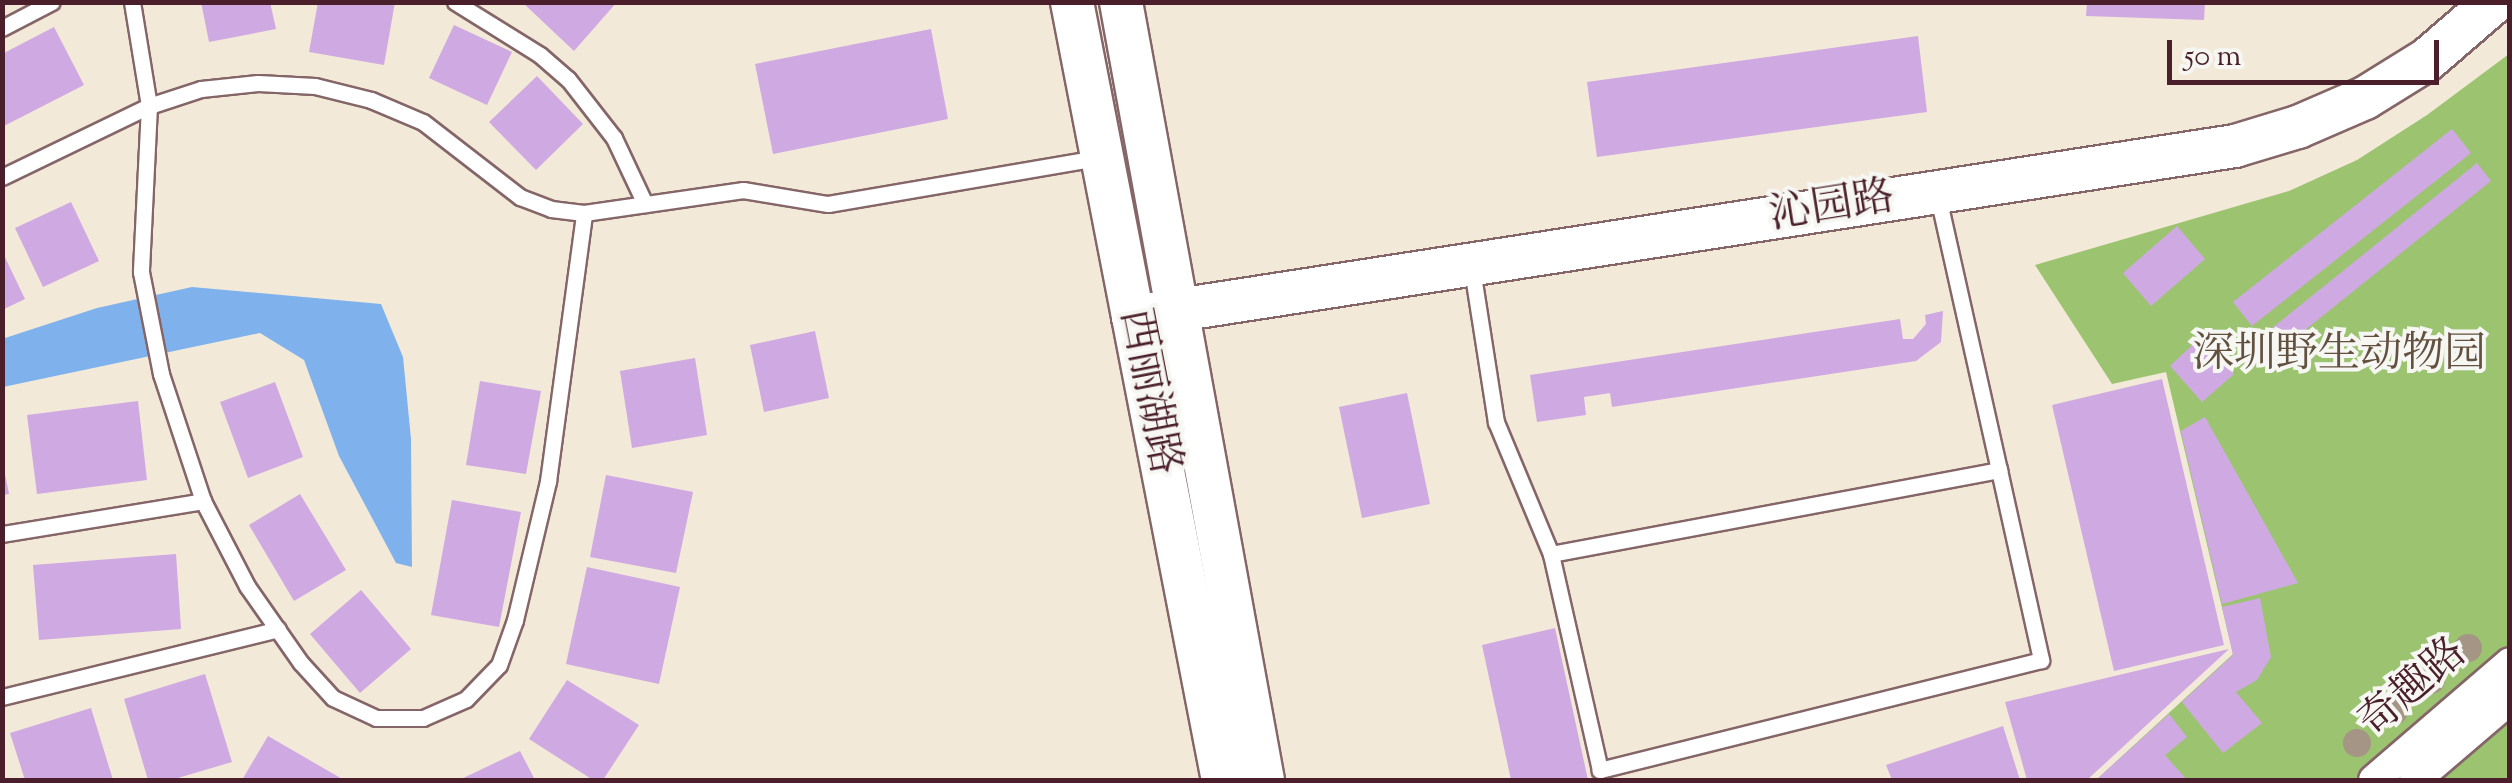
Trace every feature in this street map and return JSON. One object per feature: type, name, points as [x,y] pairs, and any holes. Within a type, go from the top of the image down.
[{"type":"street","name":"西丽湖路","points":[[1072,2],[1224,780]]},
{"type":"street","name":"西丽湖路","points":[[1121,2],[1263,780]]},
{"type":"street","name":"沁园路","points":[[1133,317],[2236,146],[2298,127],[2366,98],[2494,2]]},
{"type":"street","name":"奇趣路","points":[[2374,780],[2510,663]]},
{"type":"street","name":"奇趣路","points":[[2416,780],[2510,699]]},
{"type":"lane","points":[[2,28],[52,2]]},
{"type":"lane","points":[[132,2],[148,106],[140,272],[161,374],[204,502],[247,586],[278,629],[333,698],[376,718],[423,718],[466,700],[499,665],[516,620],[548,481],[584,213]]},
{"type":"lane","points":[[455,2],[510,34],[568,80],[614,138],[646,204]]},
{"type":"lane","points":[[2,176],[148,106],[202,89],[258,83],[315,86],[371,100],[423,122],[520,197],[551,209],[584,213],[743,190],[828,204],[1102,158]]},
{"type":"lane","points":[[1471,264],[1496,422],[1551,554],[1600,770],[2041,660],[1936,192]]},
{"type":"lane","points":[[1551,554],[1999,470]]},
{"type":"lane","points":[[2,534],[204,502]]},
{"type":"lane","points":[[2,697],[278,629]]},
{"type":"green space","name":"深圳野生动物园","points":[[2509,54],[2509,780],[2096,780],[2233,654],[2166,372],[2112,384],[2035,265],[2289,191],[2357,160],[2427,115]]},
{"type":"water","points":[[192,287],[381,304],[403,357],[411,439],[412,567],[396,563],[339,456],[304,360],[260,333],[3,387],[2,339],[97,308]]},
{"type":"building","points":[[201,2],[270,2],[276,29],[209,42]]},
{"type":"building","points":[[318,2],[395,2],[384,65],[309,52]]},
{"type":"building","points":[[522,2],[617,2],[574,51]]},
{"type":"building","points":[[2087,2],[2205,2],[2204,20],[2086,16]]},
{"type":"building","points":[[454,25],[512,52],[487,105],[429,78]]},
{"type":"building","points":[[54,27],[84,85],[2,127],[2,54]]},
{"type":"building","points":[[931,29],[948,119],[773,154],[755,64]]},
{"type":"building","points":[[1918,36],[1927,112],[1597,157],[1587,82]]},
{"type":"building","points":[[537,76],[583,124],[536,170],[489,122]]},
{"type":"building","points":[[2452,129],[2471,153],[2252,326],[2233,302]]},
{"type":"building","points":[[2477,163],[2491,181],[2275,354],[2261,337]]},
{"type":"building","points":[[71,202],[99,261],[43,287],[15,228]]},
{"type":"building","points":[[2177,226],[2205,259],[2151,306],[2123,273]]},
{"type":"building","points":[[2,251],[25,299],[2,310]]},
{"type":"building","points":[[1943,311],[1941,342],[1916,361],[1612,407],[1610,393],[1584,397],[1586,415],[1537,422],[1530,375],[1900,319],[1903,339],[1913,339],[1926,324],[1925,315]]},
{"type":"building","points":[[815,331],[829,398],[764,412],[750,345]]},
{"type":"building","points":[[2201,337],[2234,374],[2202,402],[2170,366]]},
{"type":"building","points":[[695,358],[707,435],[632,448],[620,371]]},
{"type":"building","points":[[2162,379],[2224,645],[2114,671],[2052,405]]},
{"type":"building","points":[[480,381],[541,391],[526,474],[466,465]]},
{"type":"building","points":[[275,382],[303,457],[248,478],[220,402]]},
{"type":"building","points":[[1407,393],[1430,504],[1362,518],[1339,407]]},
{"type":"building","points":[[138,401],[147,480],[37,494],[27,415]]},
{"type":"building","points":[[2205,417],[2298,583],[2222,604],[2181,431]]},
{"type":"building","points":[[2,459],[9,494],[2,495]]},
{"type":"building","points":[[606,475],[693,492],[676,573],[590,557]]},
{"type":"building","points":[[300,494],[346,570],[294,601],[249,525]]},
{"type":"building","points":[[452,500],[521,512],[499,627],[431,615]]},
{"type":"building","points":[[176,554],[181,629],[39,640],[33,565]]},
{"type":"building","points":[[587,567],[680,587],[659,684],[566,664]]},
{"type":"building","points":[[361,590],[411,649],[360,693],[310,634]]},
{"type":"building","points":[[2260,598],[2271,657],[2257,680],[2236,692],[2262,723],[2223,753],[2182,702],[2233,655],[2222,607]]},
{"type":"building","points":[[1555,628],[1588,780],[1511,780],[1482,645]]},
{"type":"building","points":[[2229,649],[2087,780],[2027,780],[2005,702]]},
{"type":"building","points":[[205,674],[232,762],[171,780],[148,780],[124,699]]},
{"type":"building","points":[[567,680],[639,725],[603,780],[593,780],[529,739]]},
{"type":"building","points":[[91,708],[113,780],[25,780],[10,733]]},
{"type":"building","points":[[2169,714],[2187,737],[2165,755],[2187,780],[2096,780]]},
{"type":"building","points":[[2003,726],[2020,780],[1892,780],[1886,765]]},
{"type":"building","points":[[268,736],[344,780],[242,780]]},
{"type":"building","points":[[520,751],[535,780],[459,780]]}]
